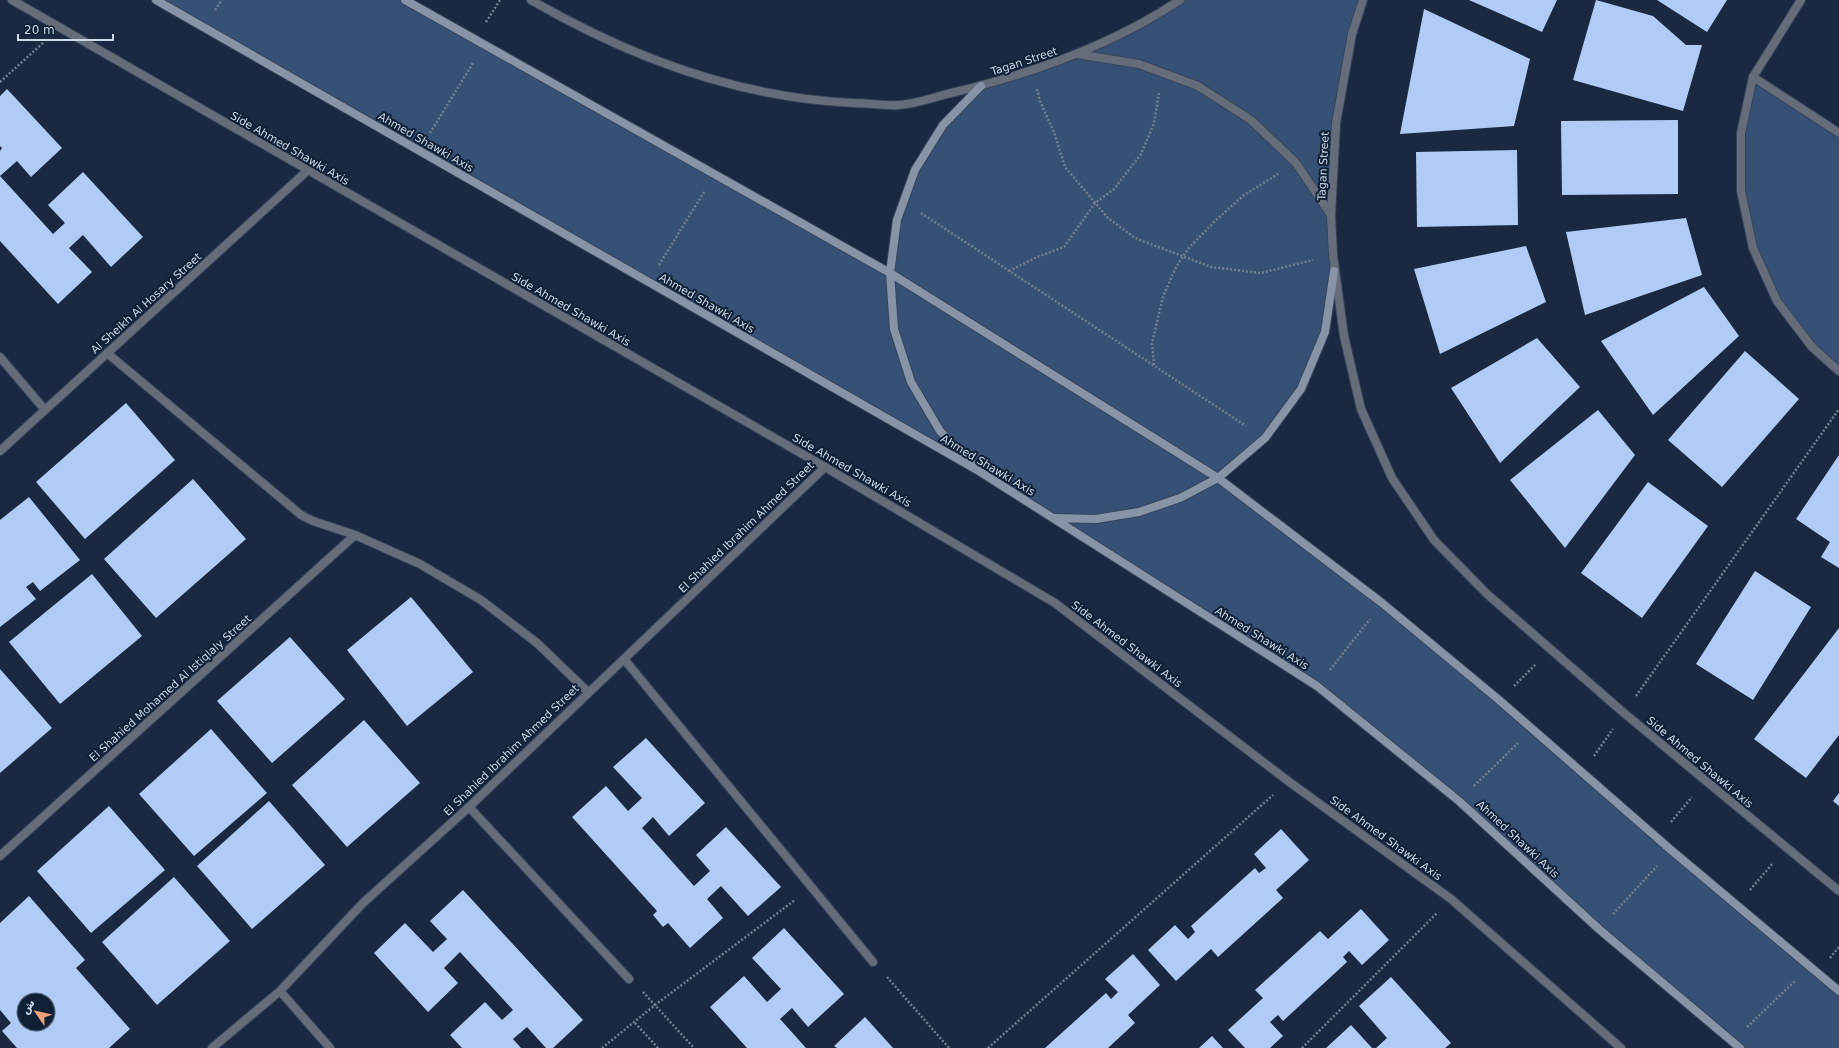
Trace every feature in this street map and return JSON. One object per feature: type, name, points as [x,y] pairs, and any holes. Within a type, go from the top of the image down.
[{"type":"main road","name":"Ahmed Shawki Axis","points":[[156,0],[979,471],[1317,686],[1459,800],[1600,930],[1740,1048]]},
{"type":"main road","points":[[405,0],[890,273],[1218,478],[1382,603],[1500,700],[1671,850],[1839,991]]},
{"type":"main road","points":[[979,471],[940,431],[912,382],[894,329],[890,273],[897,220],[915,170],[944,125],[981,86]]},
{"type":"main road","points":[[1053,518],[1096,519],[1139,512],[1180,498],[1218,478],[1265,438],[1301,389],[1325,332],[1334,271]]},
{"type":"street","name":"Side Ahmed Shawki Axis","points":[[12,0],[307,171],[825,467],[1055,603],[1288,781],[1451,899],[1621,1048]]},
{"type":"street","points":[[531,0],[572,24],[656,62],[745,88],[819,101],[900,105],[981,86]]},
{"type":"street","name":"Tagan Street","points":[[981,86],[1077,54],[1160,13],[1180,0]]},
{"type":"street","name":"Tagan Street","points":[[1344,336],[1334,271],[1331,215],[1336,124],[1352,34],[1363,0]]},
{"type":"street","points":[[1801,0],[1753,77],[1741,133],[1741,191],[1753,248],[1777,301],[1812,347],[1839,371]]},
{"type":"street","points":[[1077,54],[1139,64],[1198,86],[1251,120],[1296,163],[1331,215]]},
{"type":"street","points":[[1753,77],[1839,133]]},
{"type":"street","name":"Al Sheikh Al Hosary Street","points":[[0,451],[307,171]]},
{"type":"street","name":"Side Ahmed Shawki Axis","points":[[1344,336],[1361,409],[1392,478],[1434,540],[1487,594],[1624,713],[1839,891]]},
{"type":"street","points":[[107,353],[301,515],[313,521],[355,535],[420,564],[480,600],[537,643],[588,692]]},
{"type":"street","points":[[0,357],[45,410]]},
{"type":"street","name":"El Shahied Ibrahim Ahmed Street","points":[[212,1048],[280,991],[363,903],[469,807],[825,467]]},
{"type":"street","name":"El Shahied Mohamed Al Istiqlaly Street","points":[[0,856],[355,535]]},
{"type":"street","points":[[624,659],[873,962]]},
{"type":"street","points":[[469,807],[629,979]]},
{"type":"street","points":[[280,991],[330,1048]]},
{"type":"path","points":[[475,40],[500,0]]},
{"type":"path","points":[[0,82],[60,28]]},
{"type":"path","points":[[419,151],[485,45]]},
{"type":"path","points":[[1032,69],[1040,101],[1055,135],[1065,167],[1108,218],[1135,238],[1211,267],[1261,273],[1333,255]]},
{"type":"path","points":[[1009,271],[1037,257],[1064,247],[1095,203],[1114,189],[1141,154],[1154,122],[1163,73]]},
{"type":"path","points":[[1154,366],[1152,343],[1163,298],[1176,267],[1216,220],[1244,195],[1296,163]]},
{"type":"path","points":[[648,282],[715,175]]},
{"type":"path","points":[[904,202],[1265,438]]},
{"type":"path","points":[[1582,772],[1839,409]]},
{"type":"path","points":[[1317,686],[1382,603]]},
{"type":"path","points":[[1500,700],[1551,649]]},
{"type":"path","points":[[1459,800],[1532,729]]},
{"type":"path","points":[[988,1048],[1288,781]]},
{"type":"path","points":[[1658,838],[1706,781]]},
{"type":"path","points":[[1737,906],[1786,847]]},
{"type":"path","points":[[1600,930],[1671,850]]},
{"type":"path","points":[[602,1048],[635,1023],[655,1004],[812,887]]},
{"type":"path","points":[[1302,1048],[1451,899]]},
{"type":"path","points":[[873,962],[949,1048]]},
{"type":"path","points":[[1732,1041],[1811,967]]},
{"type":"path","points":[[629,979],[655,1004],[694,1048]]},
{"type":"path","points":[[635,1023],[658,1048]]},
{"type":"shaded area","points":[[156,0],[405,0],[889,273],[897,220],[915,170],[943,125],[981,86],[1077,54],[1180,0],[1363,0],[1336,123],[1334,271],[1325,332],[1301,389],[1265,438],[1218,478],[1382,603],[1839,991],[1839,1048],[1740,1048],[1459,801],[1317,686],[1053,518]]},
{"type":"shaded area","points":[[1753,77],[1839,133],[1839,371],[1812,347],[1777,301],[1753,248],[1741,191],[1741,133]]},
{"type":"building","points":[[1469,0],[1557,0],[1542,32]]},
{"type":"building","points":[[1596,0],[1653,16],[1686,45],[1702,45],[1683,111],[1573,80]]},
{"type":"building","points":[[1657,0],[1727,0],[1707,32]]},
{"type":"building","points":[[1424,9],[1530,59],[1514,126],[1400,134]]},
{"type":"building","points":[[7,89],[62,148],[31,177],[17,161],[0,176],[0,151],[2,148],[0,146],[0,96]]},
{"type":"building","points":[[1678,120],[1678,194],[1562,195],[1561,121]]},
{"type":"building","points":[[1517,150],[1518,225],[1417,227],[1416,152]]},
{"type":"building","points":[[83,172],[143,237],[111,267],[83,235],[69,248],[92,272],[58,304],[0,241],[0,176],[53,234],[65,223],[48,205]]},
{"type":"building","points":[[1686,218],[1702,275],[1585,315],[1566,232]]},
{"type":"building","points":[[1526,246],[1546,302],[1440,354],[1414,269]]},
{"type":"building","points":[[1704,287],[1739,336],[1653,415],[1601,341]]},
{"type":"building","points":[[1537,338],[1580,387],[1500,463],[1451,388]]},
{"type":"building","points":[[1745,351],[1799,399],[1722,487],[1668,440]]},
{"type":"building","points":[[126,403],[175,460],[85,539],[36,482]]},
{"type":"building","points":[[1598,410],[1635,455],[1565,548],[1510,480]]},
{"type":"building","points":[[1839,455],[1839,568],[1821,557],[1830,542],[1796,519]]},
{"type":"building","points":[[193,479],[246,539],[156,618],[104,559]]},
{"type":"building","points":[[1648,482],[1708,526],[1642,618],[1581,573]]},
{"type":"building","points":[[29,497],[80,560],[40,591],[33,582],[26,587],[36,599],[0,627],[0,520]]},
{"type":"building","points":[[1755,571],[1811,607],[1753,700],[1696,664]]},
{"type":"building","points":[[92,574],[142,636],[60,704],[9,642]]},
{"type":"building","points":[[411,597],[473,672],[407,726],[347,650]]},
{"type":"building","points":[[1839,628],[1839,735],[1806,778],[1754,739]]},
{"type":"building","points":[[290,637],[345,699],[272,763],[217,701]]},
{"type":"building","points":[[0,669],[52,728],[0,773]]},
{"type":"building","points":[[364,720],[420,783],[347,847],[292,785]]},
{"type":"building","points":[[211,729],[267,793],[194,856],[139,794]]},
{"type":"building","points":[[646,738],[705,803],[669,836],[653,817],[642,828],[694,886],[710,871],[696,855],[726,827],[781,887],[748,916],[721,886],[707,899],[723,918],[690,948],[668,923],[663,927],[653,915],[657,911],[572,817],[606,786],[628,811],[642,798],[613,767]]},
{"type":"building","points":[[1839,793],[1839,806],[1833,801]]},
{"type":"building","points":[[269,801],[325,865],[252,929],[197,866]]},
{"type":"building","points":[[109,806],[165,870],[91,933],[37,871]]},
{"type":"building","points":[[1281,829],[1309,860],[1276,890],[1283,898],[1218,957],[1211,949],[1176,981],[1148,950],[1175,925],[1188,939],[1195,932],[1191,926],[1255,868],[1259,873],[1266,868],[1254,854]]},
{"type":"building","points":[[174,877],[230,941],[157,1005],[102,942]]},
{"type":"building","points":[[463,890],[583,1020],[553,1048],[546,1048],[527,1027],[513,1039],[521,1048],[462,1048],[450,1035],[485,1002],[502,1020],[513,1010],[460,952],[444,968],[458,983],[428,1012],[374,953],[405,923],[433,952],[447,939],[430,921]]},
{"type":"building","points":[[29,896],[85,960],[76,968],[130,1029],[109,1048],[17,1048],[2,1031],[11,1023],[0,1010],[0,923]]},
{"type":"building","points":[[1361,909],[1389,940],[1362,965],[1349,951],[1343,957],[1347,962],[1283,1021],[1278,1015],[1270,1022],[1283,1036],[1270,1048],[1245,1048],[1228,1030],[1263,998],[1255,990],[1320,931],[1328,939]]},
{"type":"building","points":[[784,928],[844,994],[808,1027],[792,1008],[780,1019],[806,1048],[747,1048],[710,1007],[744,976],[767,1002],[781,989],[752,958]]},
{"type":"building","points":[[1133,954],[1160,985],[1128,1015],[1135,1023],[1108,1048],[1045,1048],[1106,993],[1111,999],[1118,992],[1105,979]]},
{"type":"building","points":[[1391,977],[1451,1043],[1445,1048],[1376,1048],[1387,1038],[1359,1006]]},
{"type":"building","points":[[865,1017],[893,1048],[837,1048],[834,1046]]},
{"type":"building","points":[[1351,1025],[1372,1048],[1326,1048]]},
{"type":"building","points":[[1212,1036],[1223,1048],[1199,1048]]}]
